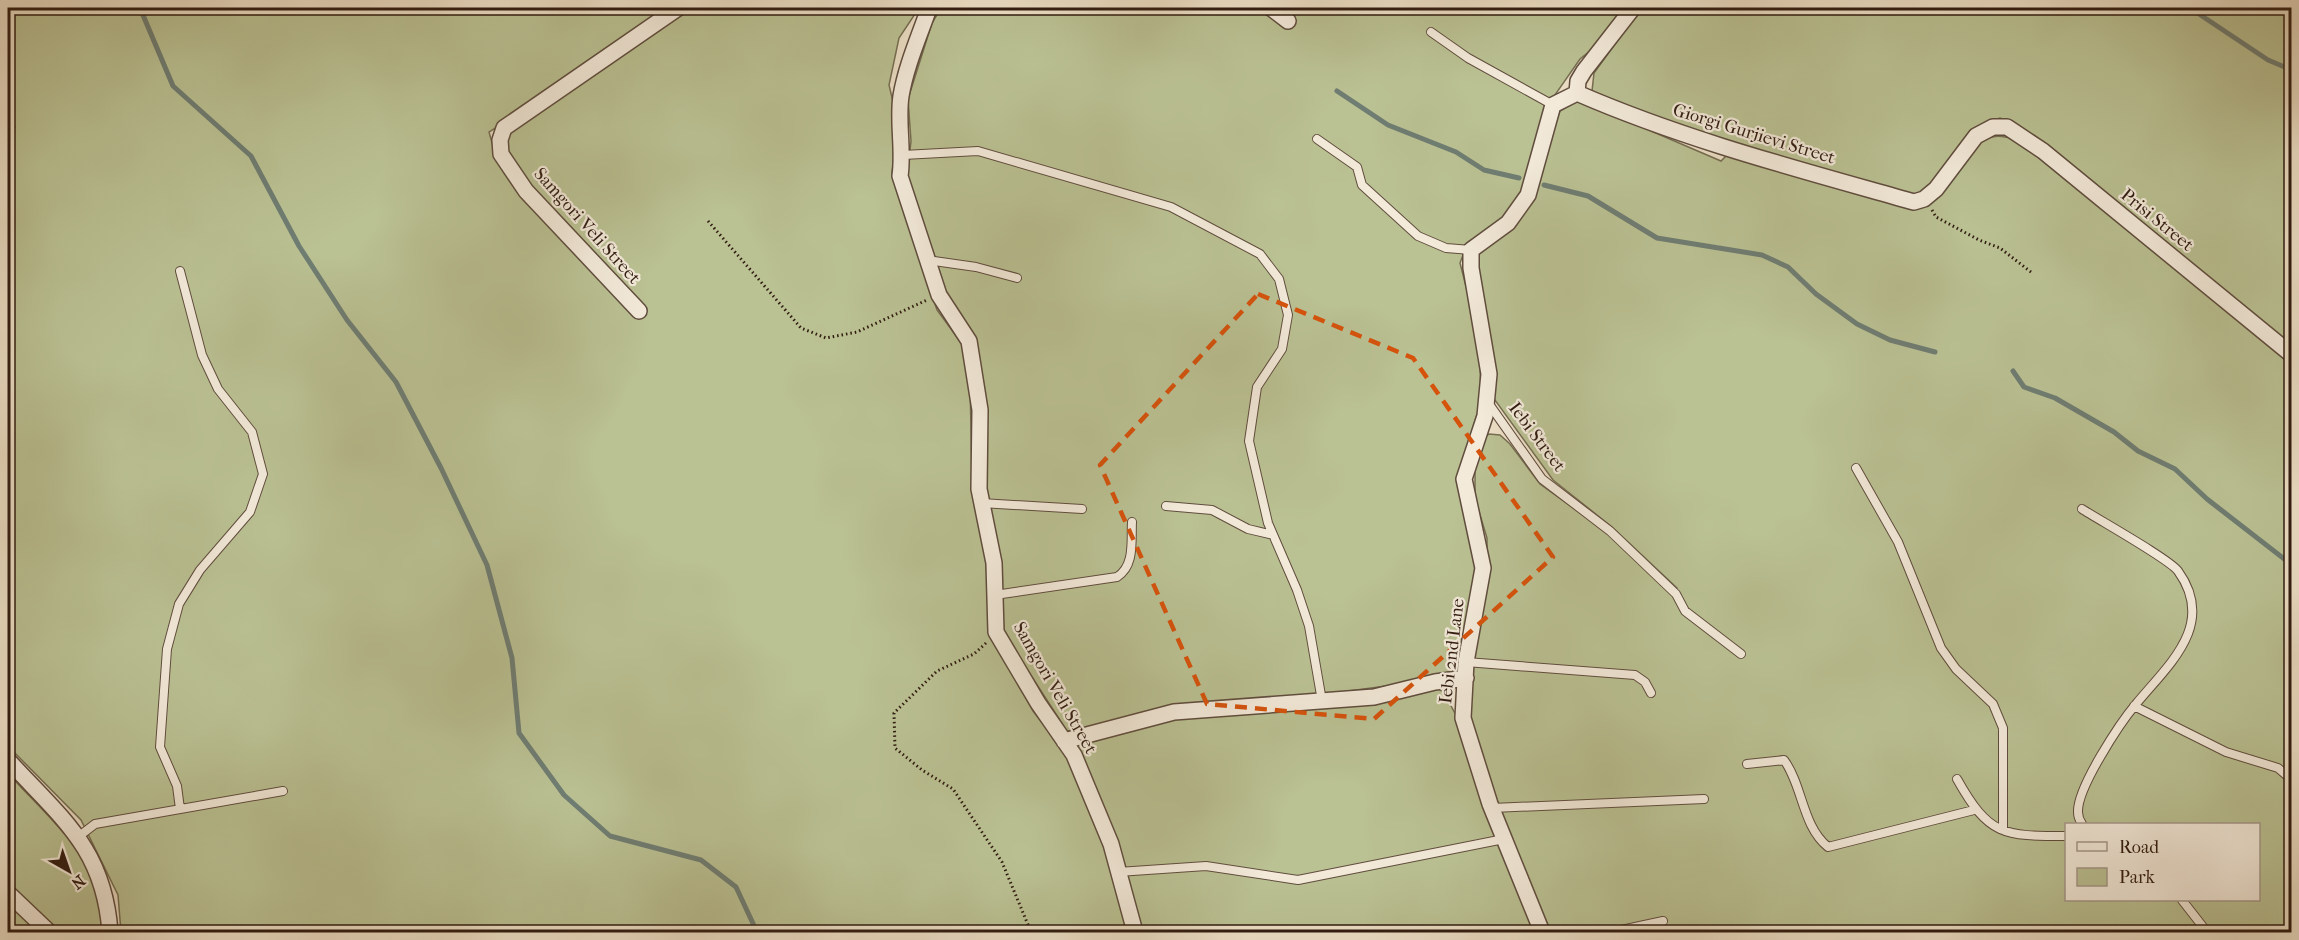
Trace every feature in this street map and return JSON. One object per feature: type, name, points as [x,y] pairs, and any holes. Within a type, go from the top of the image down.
[{"type":"street","name":"Samgori Veli Street","points":[[639,311],[526,191],[501,154],[500,140],[504,128],[678,8]]},
{"type":"street","name":"Samgori Veli Street","points":[[929,8],[910,58],[901,98],[903,155],[900,176],[939,295],[969,341],[980,410],[979,489],[994,563],[996,632],[1074,755],[1111,844],[1135,933]]},
{"type":"street","points":[[1271,8],[1288,21]]},
{"type":"street","points":[[1472,250],[1508,223],[1528,195],[1554,105],[1577,93],[1578,81],[1584,71],[1633,8]]},
{"type":"street","name":"Giorgi Gurjievi Street","points":[[1577,93],[1628,115],[1734,150],[1914,202],[1924,199]]},
{"type":"street","name":"Prisi Street","points":[[1924,199],[1958,162],[1976,136],[1993,127],[2007,126],[2043,151],[2292,354]]},
{"type":"street","name":"Iebi Street","points":[[1472,250],[1471,268],[1489,374],[1486,401]]},
{"type":"street","name":"Iebi 2nd Lane","points":[[1486,401],[1485,416],[1464,479],[1483,568],[1467,662],[1463,718],[1492,808],[1542,933]]},
{"type":"street","points":[[1064,741],[1174,712],[1374,697],[1435,681],[1466,678]]},
{"type":"street","points":[[8,760],[78,837],[96,864],[106,894],[110,933]]},
{"type":"street","points":[[8,893],[49,933]]},
{"type":"lane","points":[[1431,32],[1468,58],[1554,105]]},
{"type":"lane","points":[[1317,139],[1358,167],[1362,185],[1418,236],[1446,248],[1472,250]]},
{"type":"lane","points":[[903,155],[978,151],[1171,207],[1260,254],[1279,279],[1288,315],[1282,349],[1257,387],[1249,441],[1273,535],[1297,590],[1309,626],[1322,701]]},
{"type":"lane","points":[[927,260],[976,267],[1017,278]]},
{"type":"lane","points":[[180,271],[202,355],[218,389],[252,432],[263,474],[250,512],[200,570],[179,604],[167,650],[160,747],[177,786],[180,809]]},
{"type":"lane","name":"Iebi Street","points":[[1486,401],[1542,479],[1610,531],[1676,594],[1685,611],[1741,654]]},
{"type":"lane","points":[[1856,468],[1898,542],[1941,648],[1956,669],[1993,704],[2003,728],[2003,830]]},
{"type":"lane","points":[[981,503],[1083,509]]},
{"type":"lane","points":[[1166,506],[1212,510],[1248,529],[1273,535]]},
{"type":"lane","points":[[2081,823],[2077,813],[2083,787],[2134,706],[2178,658],[2192,623],[2190,592],[2177,568],[2082,509]]},
{"type":"lane","points":[[995,595],[1117,577],[1126,572],[1130,564],[1132,522]]},
{"type":"lane","points":[[1467,662],[1635,675],[1645,682],[1651,693]]},
{"type":"lane","points":[[2134,706],[2226,752],[2278,768],[2292,780]]},
{"type":"lane","points":[[1747,764],[1784,760],[1812,827],[1820,840],[1828,847],[1974,810]]},
{"type":"lane","points":[[1957,779],[1974,810],[1994,828],[2031,836],[2065,836]]},
{"type":"lane","points":[[78,837],[95,824],[283,791]]},
{"type":"lane","points":[[1492,808],[1704,800]]},
{"type":"lane","points":[[1118,872],[1206,866],[1299,880],[1361,870],[1504,839]]},
{"type":"lane","points":[[2183,901],[2206,932]]},
{"type":"lane","points":[[1612,933],[1664,921]]},
{"type":"path","points":[[8,95],[14,124],[11,194],[8,200]]},
{"type":"path","points":[[1924,199],[1936,217],[1979,240],[2000,248],[2031,272]]},
{"type":"path","points":[[708,220],[801,328],[826,338],[857,332],[939,295]]},
{"type":"path","points":[[996,632],[974,654],[937,671],[894,713],[895,748],[922,770],[953,789],[1002,862],[1031,933]]},
{"type":"highlighted area","points":[[1258,294],[1413,358],[1553,557],[1374,719],[1207,704],[1100,465]]},
{"type":"green space","points":[[8,8],[668,8],[536,102],[489,132],[496,157],[506,148],[506,137],[519,124],[611,64],[657,28],[690,8],[919,8],[899,38],[889,85],[898,123],[892,173],[937,310],[965,348],[970,382],[972,480],[985,544],[990,631],[1033,711],[1068,756],[1103,844],[1128,932],[121,932],[118,895],[81,820],[8,746]]},
{"type":"green space","points":[[941,8],[1627,8],[1600,43],[1580,59],[1550,102],[1520,195],[1501,221],[1468,242],[1460,263],[1471,306],[1480,363],[1481,401],[1458,477],[1477,564],[1462,659],[1453,671],[1394,685],[1303,697],[1166,706],[1102,727],[1067,731],[1004,634],[1000,559],[986,491],[986,408],[907,178],[911,141],[908,99],[932,23]]},
{"type":"green space","points":[[1641,8],[2291,8],[2291,352],[2011,122],[2000,118],[1990,121],[1933,187],[1911,199],[1641,113],[1592,91],[1594,73]]},
{"type":"green space","points":[[1579,100],[1721,161],[1729,153],[1909,209],[1924,206],[1978,143],[1999,136],[2021,141],[2291,360],[2291,932],[1548,932],[1495,805],[1467,716],[1487,568],[1487,538],[1475,498],[1475,464],[1481,440],[1489,434],[1500,435],[1510,444],[1540,484],[1608,533],[1671,594],[1677,588],[1612,527],[1553,480],[1492,396],[1475,278],[1477,256],[1524,210],[1560,111]]},
{"type":"green space","points":[[1435,686],[1444,693],[1457,717],[1535,932],[1143,932],[1124,868],[1082,754],[1071,743],[1179,716]]},
{"type":"green space","points":[[8,773],[58,826],[81,856],[97,886],[104,932],[8,932]]},
{"type":"waterway","points":[[140,8],[173,86],[251,156],[299,246],[347,320],[396,382],[441,468],[487,565],[512,658],[519,733],[564,795],[610,836],[701,860],[736,887],[757,932]]},
{"type":"waterway","points":[[2190,8],[2268,60],[2292,70]]},
{"type":"waterway","points":[[1337,91],[1388,125],[1456,152],[1484,170],[1519,178]]},
{"type":"waterway","points":[[1544,185],[1588,196],[1657,238],[1762,255],[1788,267],[1816,294],[1857,324],[1890,340],[1935,352]]},
{"type":"waterway","points":[[2013,371],[2024,387],[2055,398],[2114,432],[2138,451],[2175,469],[2207,499],[2292,565]]}]
